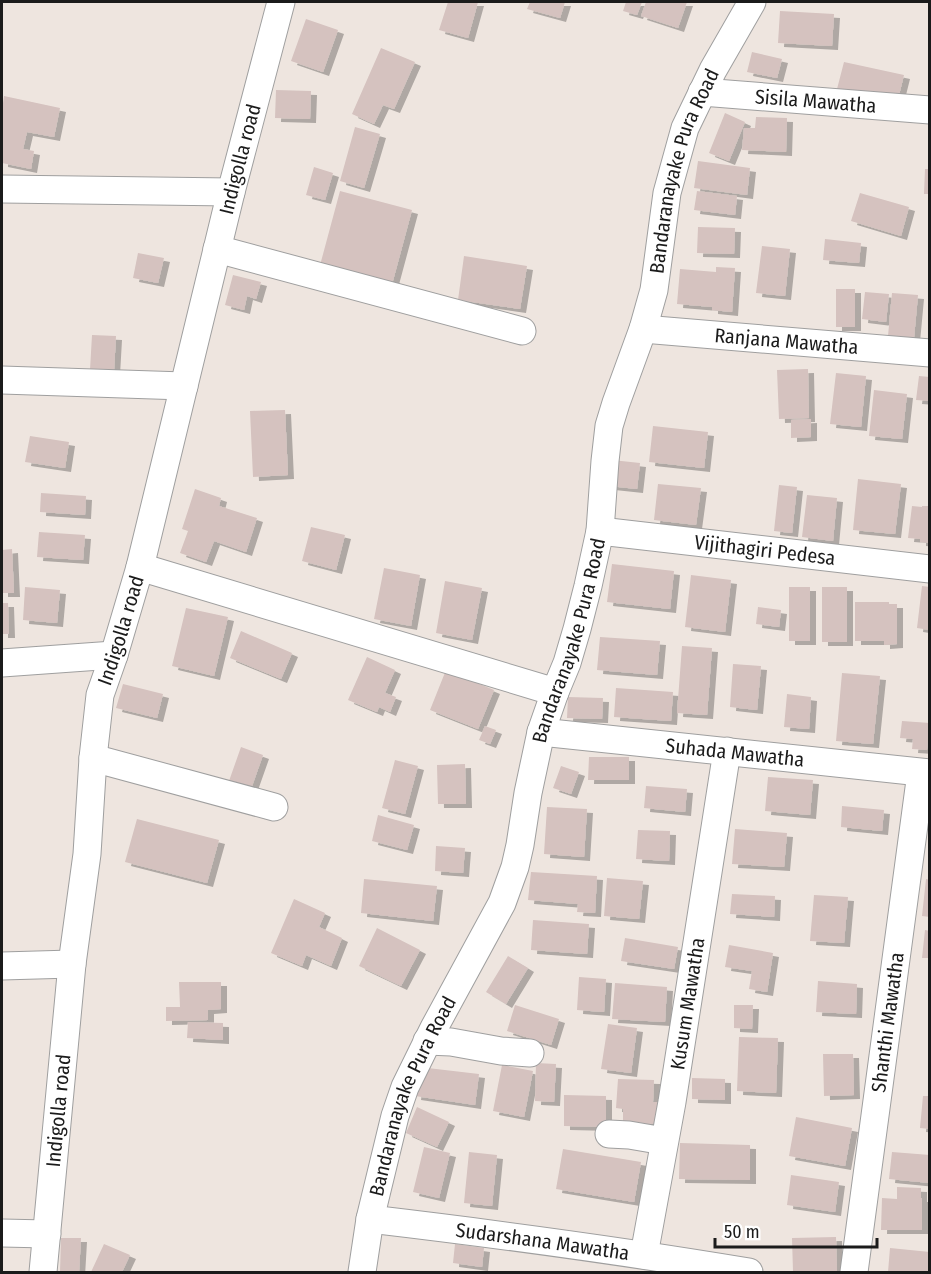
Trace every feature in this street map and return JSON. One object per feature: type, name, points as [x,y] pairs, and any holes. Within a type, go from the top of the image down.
[{"type":"street","name":"Indigolla road","points":[[43,1272],[72,964],[87,854],[93,758],[100,695],[140,567],[231,192],[281,2]]},
{"type":"street","name":"Bandaranayake Pura Road","points":[[362,1272],[370,1219],[395,1116],[405,1088],[427,1041],[502,903],[510,884],[520,845],[541,732],[567,663],[588,586],[600,531],[609,426],[643,329],[654,290],[667,193],[685,128],[702,92],[752,2]]},
{"type":"street","name":"Sisila Mawatha","points":[[702,92],[930,110]]},
{"type":"street","points":[[2,189],[231,192]]},
{"type":"street","points":[[217,249],[522,330]]},
{"type":"street","name":"Ranjana Mawatha","points":[[643,329],[930,352]]},
{"type":"street","points":[[2,380],[184,386]]},
{"type":"street","name":"Vijithagiri Pedesa","points":[[600,531],[930,568]]},
{"type":"street","points":[[140,567],[555,692]]},
{"type":"street","points":[[2,663],[114,655]]},
{"type":"street","name":"Suhada Mawatha","points":[[541,732],[925,773]]},
{"type":"street","name":"Kusum Mawatha","points":[[644,1255],[727,751]]},
{"type":"street","points":[[93,758],[274,807]]},
{"type":"street","name":"Shanthi Mawatha","points":[[854,1272],[925,773]]},
{"type":"street","points":[[2,966],[72,964]]},
{"type":"street","points":[[427,1041],[452,1041],[501,1051],[530,1053]]},
{"type":"street","points":[[609,1134],[664,1141]]},
{"type":"street","name":"Sudarshana Mawatha","points":[[370,1219],[513,1236],[749,1272]]},
{"type":"street","points":[[2,1233],[47,1234]]},
{"type":"building","points":[[448,2],[478,2],[468,38],[439,30]]},
{"type":"building","points":[[530,2],[565,2],[560,18],[527,9]]},
{"type":"building","points":[[626,2],[642,2],[637,15],[623,11]]},
{"type":"building","points":[[646,2],[687,2],[678,28],[641,16]]},
{"type":"building","points":[[780,11],[834,14],[832,46],[778,43]]},
{"type":"building","points":[[306,19],[338,30],[323,72],[291,61]]},
{"type":"building","points":[[381,48],[415,62],[394,109],[383,105],[374,124],[352,114]]},
{"type":"building","points":[[752,52],[782,59],[777,78],[747,72]]},
{"type":"building","points":[[844,62],[904,75],[897,103],[837,89]]},
{"type":"building","points":[[276,90],[311,91],[310,119],[275,118]]},
{"type":"building","points":[[4,96],[60,108],[54,137],[27,132],[23,149],[34,151],[31,169],[2,163]]},
{"type":"building","points":[[725,113],[745,122],[729,161],[709,153]]},
{"type":"building","points":[[756,117],[787,118],[786,152],[742,150],[744,128],[755,128]]},
{"type":"building","points":[[355,127],[380,134],[364,188],[340,181]]},
{"type":"building","points":[[698,161],[750,168],[747,195],[694,188]]},
{"type":"building","points":[[314,167],[333,173],[325,200],[306,195]]},
{"type":"building","points":[[925,169],[930,169],[930,194],[924,194]]},
{"type":"building","points":[[340,191],[412,210],[391,288],[319,269]]},
{"type":"building","points":[[697,191],[737,196],[735,215],[694,210]]},
{"type":"building","points":[[860,193],[909,207],[901,236],[851,221]]},
{"type":"building","points":[[698,227],[735,228],[734,254],[697,253]]},
{"type":"building","points":[[825,239],[861,243],[859,263],[823,260]]},
{"type":"building","points":[[762,246],[790,249],[785,296],[756,293]]},
{"type":"building","points":[[138,253],[164,258],[158,283],[133,278]]},
{"type":"building","points":[[464,256],[527,266],[520,309],[458,300]]},
{"type":"building","points":[[716,267],[735,268],[732,312],[712,310],[712,307],[677,304],[680,269],[716,272]]},
{"type":"building","points":[[233,275],[261,282],[256,299],[247,296],[244,310],[225,305]]},
{"type":"building","points":[[836,289],[855,289],[855,327],[836,327]]},
{"type":"building","points":[[865,292],[889,294],[886,322],[862,319]]},
{"type":"building","points":[[892,293],[918,295],[914,338],[888,336]]},
{"type":"building","points":[[92,335],[116,336],[114,371],[90,370]]},
{"type":"building","points":[[808,369],[809,418],[779,419],[777,370]]},
{"type":"building","points":[[836,373],[866,376],[861,427],[830,424]]},
{"type":"building","points":[[919,376],[930,377],[930,401],[916,400]]},
{"type":"building","points":[[874,390],[907,394],[902,439],[869,436]]},
{"type":"building","points":[[285,410],[288,475],[253,477],[250,411]]},
{"type":"building","points":[[811,419],[811,437],[791,438],[791,420]]},
{"type":"building","points":[[653,426],[708,432],[704,468],[649,462]]},
{"type":"building","points":[[30,436],[69,442],[65,468],[25,462]]},
{"type":"building","points":[[612,460],[640,463],[637,489],[609,486]]},
{"type":"building","points":[[858,479],[901,484],[895,534],[853,530]]},
{"type":"building","points":[[658,484],[701,488],[696,525],[654,520]]},
{"type":"building","points":[[779,485],[797,487],[792,533],[774,531]]},
{"type":"building","points":[[195,489],[221,498],[219,506],[257,518],[246,552],[214,541],[206,562],[180,553],[188,531],[182,529]]},
{"type":"building","points":[[41,493],[86,496],[85,515],[40,512]]},
{"type":"building","points":[[807,495],[837,498],[833,541],[802,537]]},
{"type":"building","points":[[912,506],[930,506],[930,543],[908,538]]},
{"type":"building","points":[[311,527],[345,535],[336,570],[302,561]]},
{"type":"building","points":[[39,532],[85,535],[83,560],[37,557]]},
{"type":"building","points":[[12,549],[14,593],[2,593],[2,550]]},
{"type":"building","points":[[612,564],[674,571],[670,609],[607,602]]},
{"type":"building","points":[[384,568],[420,575],[411,626],[374,619]]},
{"type":"building","points":[[691,575],[731,580],[725,632],[685,627]]},
{"type":"building","points":[[445,581],[482,588],[472,640],[436,633]]},
{"type":"building","points":[[922,586],[930,587],[930,630],[917,628]]},
{"type":"building","points":[[25,587],[60,590],[57,623],[23,620]]},
{"type":"building","points":[[789,587],[810,587],[810,641],[789,641]]},
{"type":"building","points":[[822,587],[847,587],[847,642],[822,642]]},
{"type":"building","points":[[855,602],[897,604],[897,644],[884,645],[884,641],[855,641]]},
{"type":"building","points":[[2,603],[8,603],[9,634],[2,634]]},
{"type":"building","points":[[758,607],[781,610],[779,627],[756,624]]},
{"type":"building","points":[[186,608],[228,617],[214,676],[172,666]]},
{"type":"building","points":[[241,631],[292,653],[281,679],[230,658]]},
{"type":"building","points":[[600,637],[660,641],[657,675],[597,670]]},
{"type":"building","points":[[682,646],[712,648],[707,715],[677,713]]},
{"type":"building","points":[[367,657],[395,670],[385,693],[396,697],[390,712],[379,707],[377,712],[348,700]]},
{"type":"building","points":[[733,664],[761,666],[757,710],[730,707]]},
{"type":"building","points":[[446,670],[494,690],[478,729],[430,710]]},
{"type":"building","points":[[842,673],[880,676],[873,744],[836,741]]},
{"type":"building","points":[[123,684],[163,694],[157,718],[116,708]]},
{"type":"building","points":[[616,688],[673,692],[671,721],[614,717]]},
{"type":"building","points":[[787,694],[811,697],[809,729],[784,727]]},
{"type":"building","points":[[568,697],[603,698],[602,719],[567,718]]},
{"type":"building","points":[[902,721],[930,723],[927,750],[912,749],[913,739],[900,738]]},
{"type":"building","points":[[485,726],[496,730],[490,744],[479,740]]},
{"type":"building","points":[[241,747],[263,755],[251,789],[229,781]]},
{"type":"building","points":[[589,757],[629,757],[629,780],[588,780]]},
{"type":"building","points":[[395,760],[418,766],[405,814],[382,808]]},
{"type":"building","points":[[465,764],[466,804],[438,804],[437,765]]},
{"type":"building","points":[[561,766],[579,772],[571,794],[553,788]]},
{"type":"building","points":[[768,777],[813,780],[810,815],[765,811]]},
{"type":"building","points":[[646,786],[687,789],[685,812],[644,808]]},
{"type":"building","points":[[842,806],[884,810],[882,831],[841,827]]},
{"type":"building","points":[[547,807],[587,809],[584,857],[544,854]]},
{"type":"building","points":[[378,815],[414,825],[407,850],[372,841]]},
{"type":"building","points":[[137,819],[219,840],[207,883],[125,862]]},
{"type":"building","points":[[735,829],[787,833],[784,867],[732,864]]},
{"type":"building","points":[[638,830],[670,831],[669,861],[636,859]]},
{"type":"building","points":[[436,846],[465,848],[463,873],[435,871]]},
{"type":"building","points":[[531,872],[597,876],[595,913],[577,912],[578,904],[528,900]]},
{"type":"building","points":[[607,878],[643,881],[639,919],[604,916]]},
{"type":"building","points":[[364,879],[437,886],[433,921],[361,913]]},
{"type":"building","points":[[926,879],[930,880],[930,917],[922,916]]},
{"type":"building","points":[[732,894],[775,896],[774,917],[730,914]]},
{"type":"building","points":[[814,895],[848,897],[844,943],[810,941]]},
{"type":"building","points":[[294,899],[325,913],[319,927],[342,938],[331,966],[306,955],[302,966],[271,953]]},
{"type":"building","points":[[533,920],[589,924],[587,954],[531,950]]},
{"type":"building","points":[[377,928],[420,950],[401,986],[359,966]]},
{"type":"building","points":[[925,930],[930,931],[930,958],[922,958]]},
{"type":"building","points":[[625,938],[678,947],[674,969],[621,961]]},
{"type":"building","points":[[729,945],[773,953],[767,992],[749,989],[752,971],[725,967]]},
{"type":"building","points":[[508,956],[528,968],[506,1004],[486,992]]},
{"type":"building","points":[[579,977],[606,979],[604,1012],[577,1010]]},
{"type":"building","points":[[818,981],[857,984],[856,1014],[816,1012]]},
{"type":"building","points":[[179,982],[221,982],[221,1009],[208,1010],[208,1020],[166,1021],[166,1007],[180,1007]]},
{"type":"building","points":[[615,983],[667,987],[665,1022],[612,1019]]},
{"type":"building","points":[[515,1005],[559,1019],[551,1045],[507,1031]]},
{"type":"building","points":[[734,1005],[753,1005],[752,1029],[734,1028]]},
{"type":"building","points":[[188,1022],[223,1023],[223,1040],[187,1038]]},
{"type":"building","points":[[608,1024],[637,1028],[631,1073],[601,1069]]},
{"type":"building","points":[[739,1037],[778,1038],[776,1093],[737,1091]]},
{"type":"building","points":[[823,1054],[853,1054],[854,1095],[824,1096]]},
{"type":"building","points":[[536,1063],[556,1064],[554,1102],[535,1101]]},
{"type":"building","points":[[502,1065],[533,1071],[524,1117],[493,1111]]},
{"type":"building","points":[[419,1067],[479,1074],[475,1105],[415,1096]]},
{"type":"building","points":[[692,1078],[725,1079],[725,1100],[692,1099]]},
{"type":"building","points":[[618,1079],[654,1080],[653,1102],[663,1102],[663,1124],[623,1123],[623,1109],[616,1108]]},
{"type":"building","points":[[564,1095],[606,1096],[606,1127],[564,1126]]},
{"type":"building","points":[[923,1096],[930,1096],[930,1129],[920,1128]]},
{"type":"building","points":[[417,1107],[449,1122],[437,1147],[406,1133]]},
{"type":"building","points":[[796,1117],[852,1128],[845,1166],[789,1156]]},
{"type":"building","points":[[680,1143],[750,1145],[750,1180],[679,1179]]},
{"type":"building","points":[[424,1147],[450,1153],[439,1198],[413,1192]]},
{"type":"building","points":[[563,1149],[641,1162],[634,1202],[556,1189]]},
{"type":"building","points":[[469,1152],[497,1155],[492,1206],[464,1203]]},
{"type":"building","points":[[892,1152],[930,1155],[930,1183],[889,1179]]},
{"type":"building","points":[[791,1175],[839,1182],[835,1212],[787,1205]]},
{"type":"building","points":[[897,1187],[921,1188],[922,1230],[881,1230],[882,1198],[897,1199]]},
{"type":"building","points":[[836,1237],[837,1272],[793,1272],[792,1238]]},
{"type":"building","points":[[61,1238],[81,1238],[79,1272],[60,1272]]},
{"type":"building","points":[[104,1244],[130,1255],[122,1272],[91,1272]]},
{"type":"building","points":[[455,1244],[484,1248],[482,1267],[453,1263]]},
{"type":"building","points":[[890,1248],[930,1252],[930,1272],[888,1272]]}]
